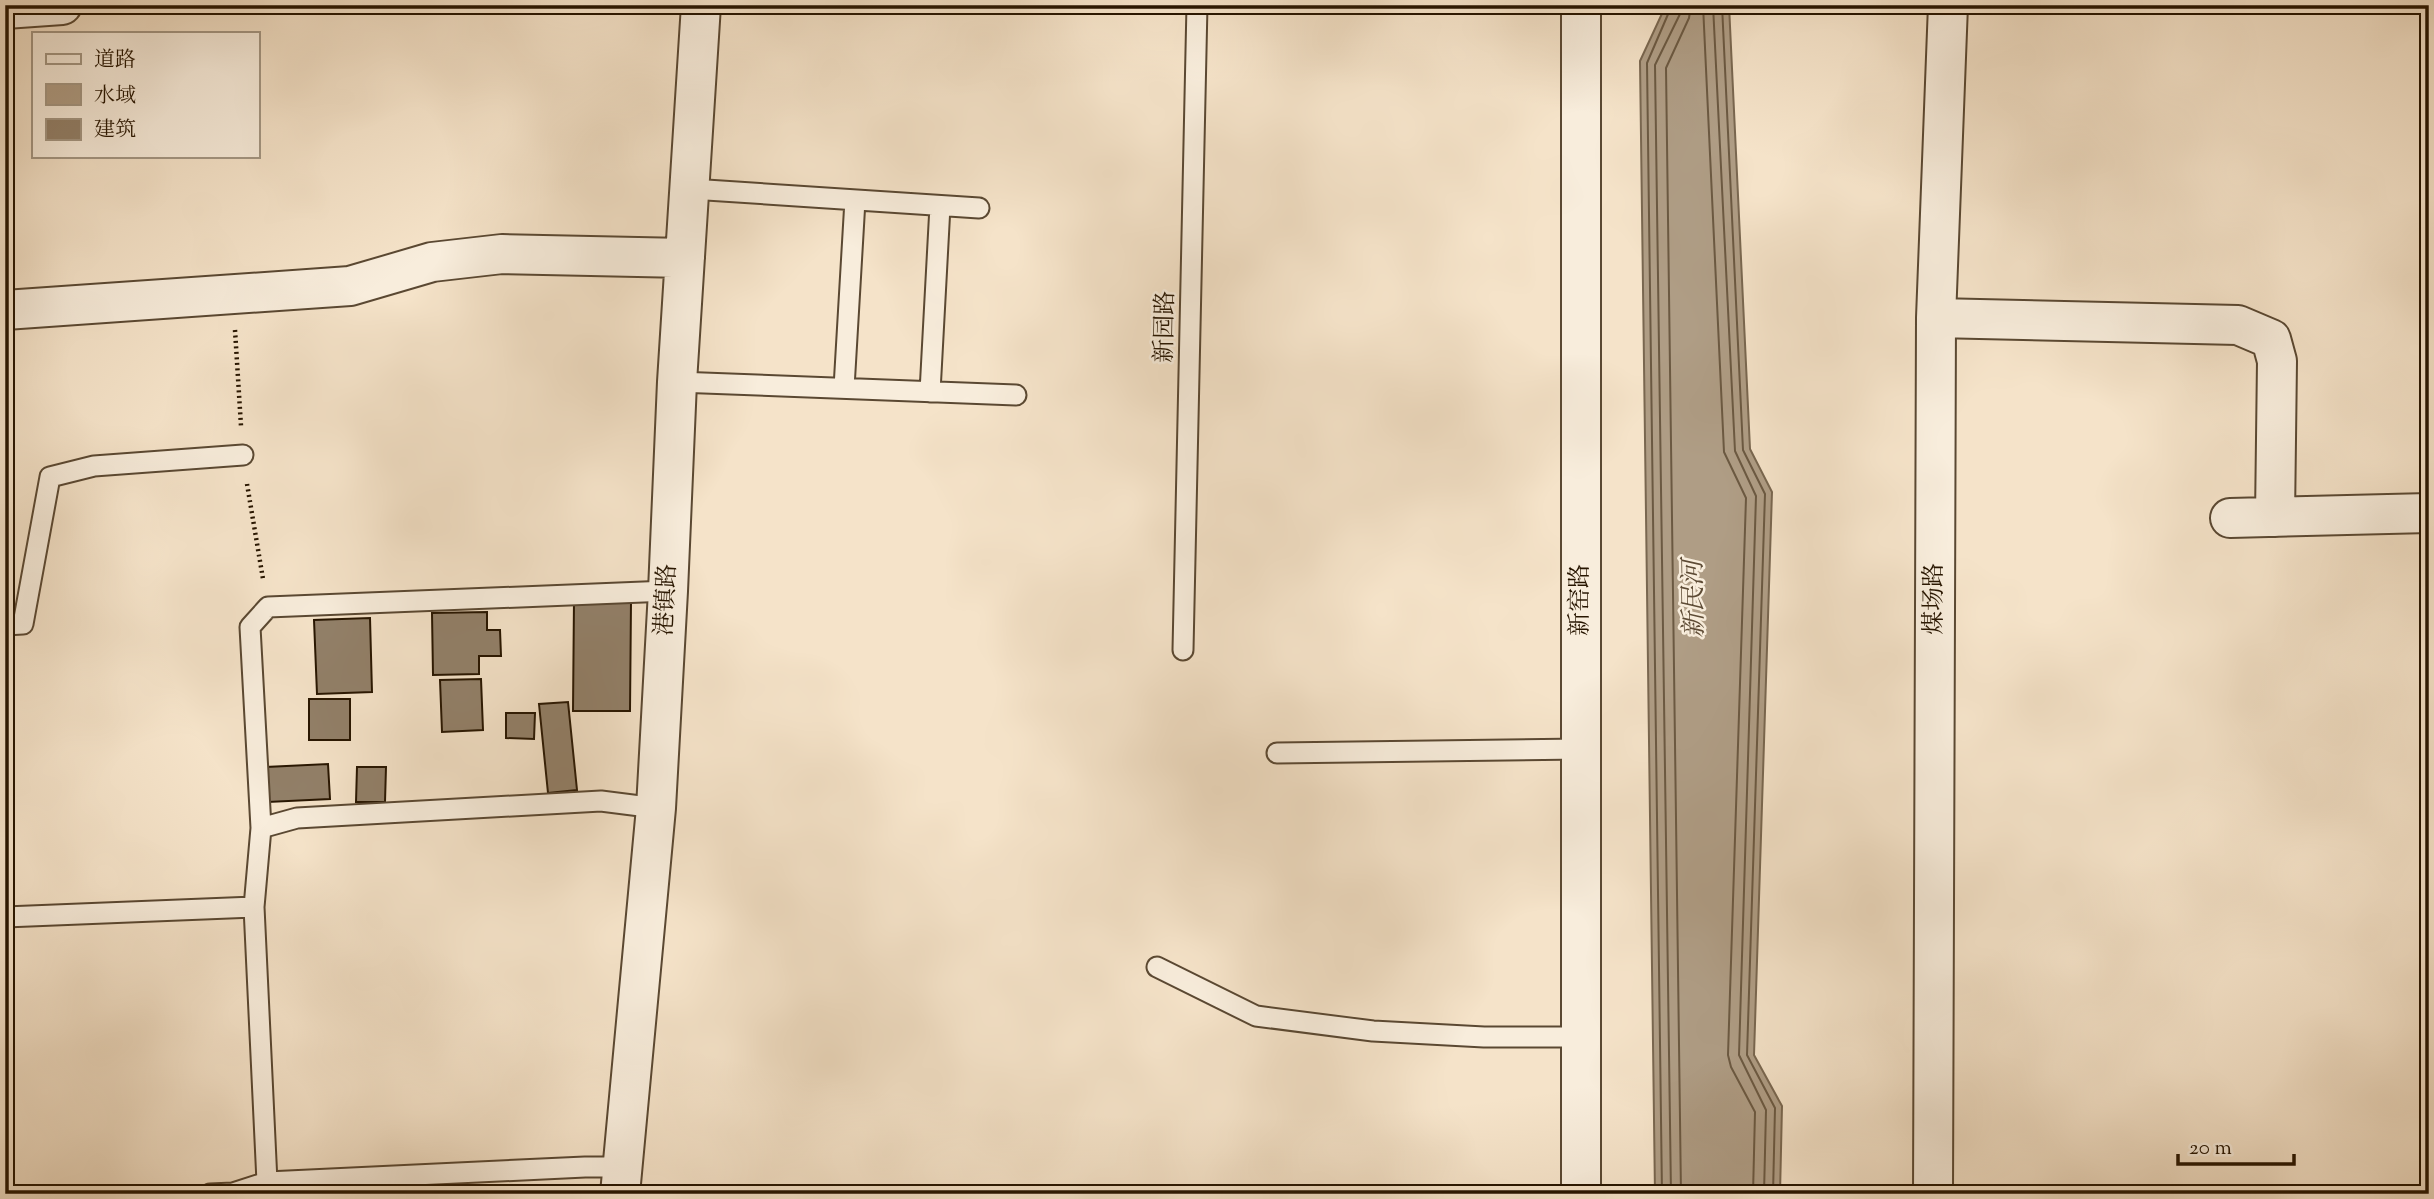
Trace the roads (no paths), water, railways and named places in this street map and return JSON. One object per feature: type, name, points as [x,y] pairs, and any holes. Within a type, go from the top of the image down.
[{"type":"street","points":[[5,9],[62,5]]},
{"type":"street","name":"港镇路","points":[[621,1180],[656,808],[677,382],[701,5]]},
{"type":"street","name":"新窑路","points":[[1581,5],[1581,1194]]},
{"type":"street","name":"煤场路","points":[[1933,1194],[1936,318],[1948,5]]},
{"type":"street","points":[[5,310],[350,286],[432,262],[502,254],[685,258]]},
{"type":"street","points":[[1936,318],[2238,325],[2271,339],[2277,361],[2276,517]]},
{"type":"street","points":[[2230,518],[2429,513]]},
{"type":"lane","name":"新园路","points":[[1183,650],[1197,5]]},
{"type":"lane","points":[[691,188],[979,208]]},
{"type":"lane","points":[[844,388],[855,200]]},
{"type":"lane","points":[[930,392],[940,206]]},
{"type":"lane","points":[[677,382],[1016,395]]},
{"type":"lane","points":[[5,625],[23,624],[50,477],[93,466],[243,455]]},
{"type":"lane","points":[[267,1182],[254,907],[261,828],[250,627],[268,607],[668,591]]},
{"type":"lane","points":[[1277,753],[1581,749]]},
{"type":"lane","points":[[261,828],[297,818],[601,801],[656,808]]},
{"type":"lane","points":[[5,917],[254,907]]},
{"type":"lane","points":[[1157,967],[1256,1017],[1373,1031],[1484,1037],[1581,1037]]},
{"type":"lane","points":[[210,1194],[233,1193],[267,1182],[584,1167],[621,1180]]},
{"type":"water","name":"新民河","points":[[1666,5],[1729,5],[1750,449],[1772,492],[1754,1055],[1782,1106],[1780,1194],[1655,1194],[1640,61]]}]
